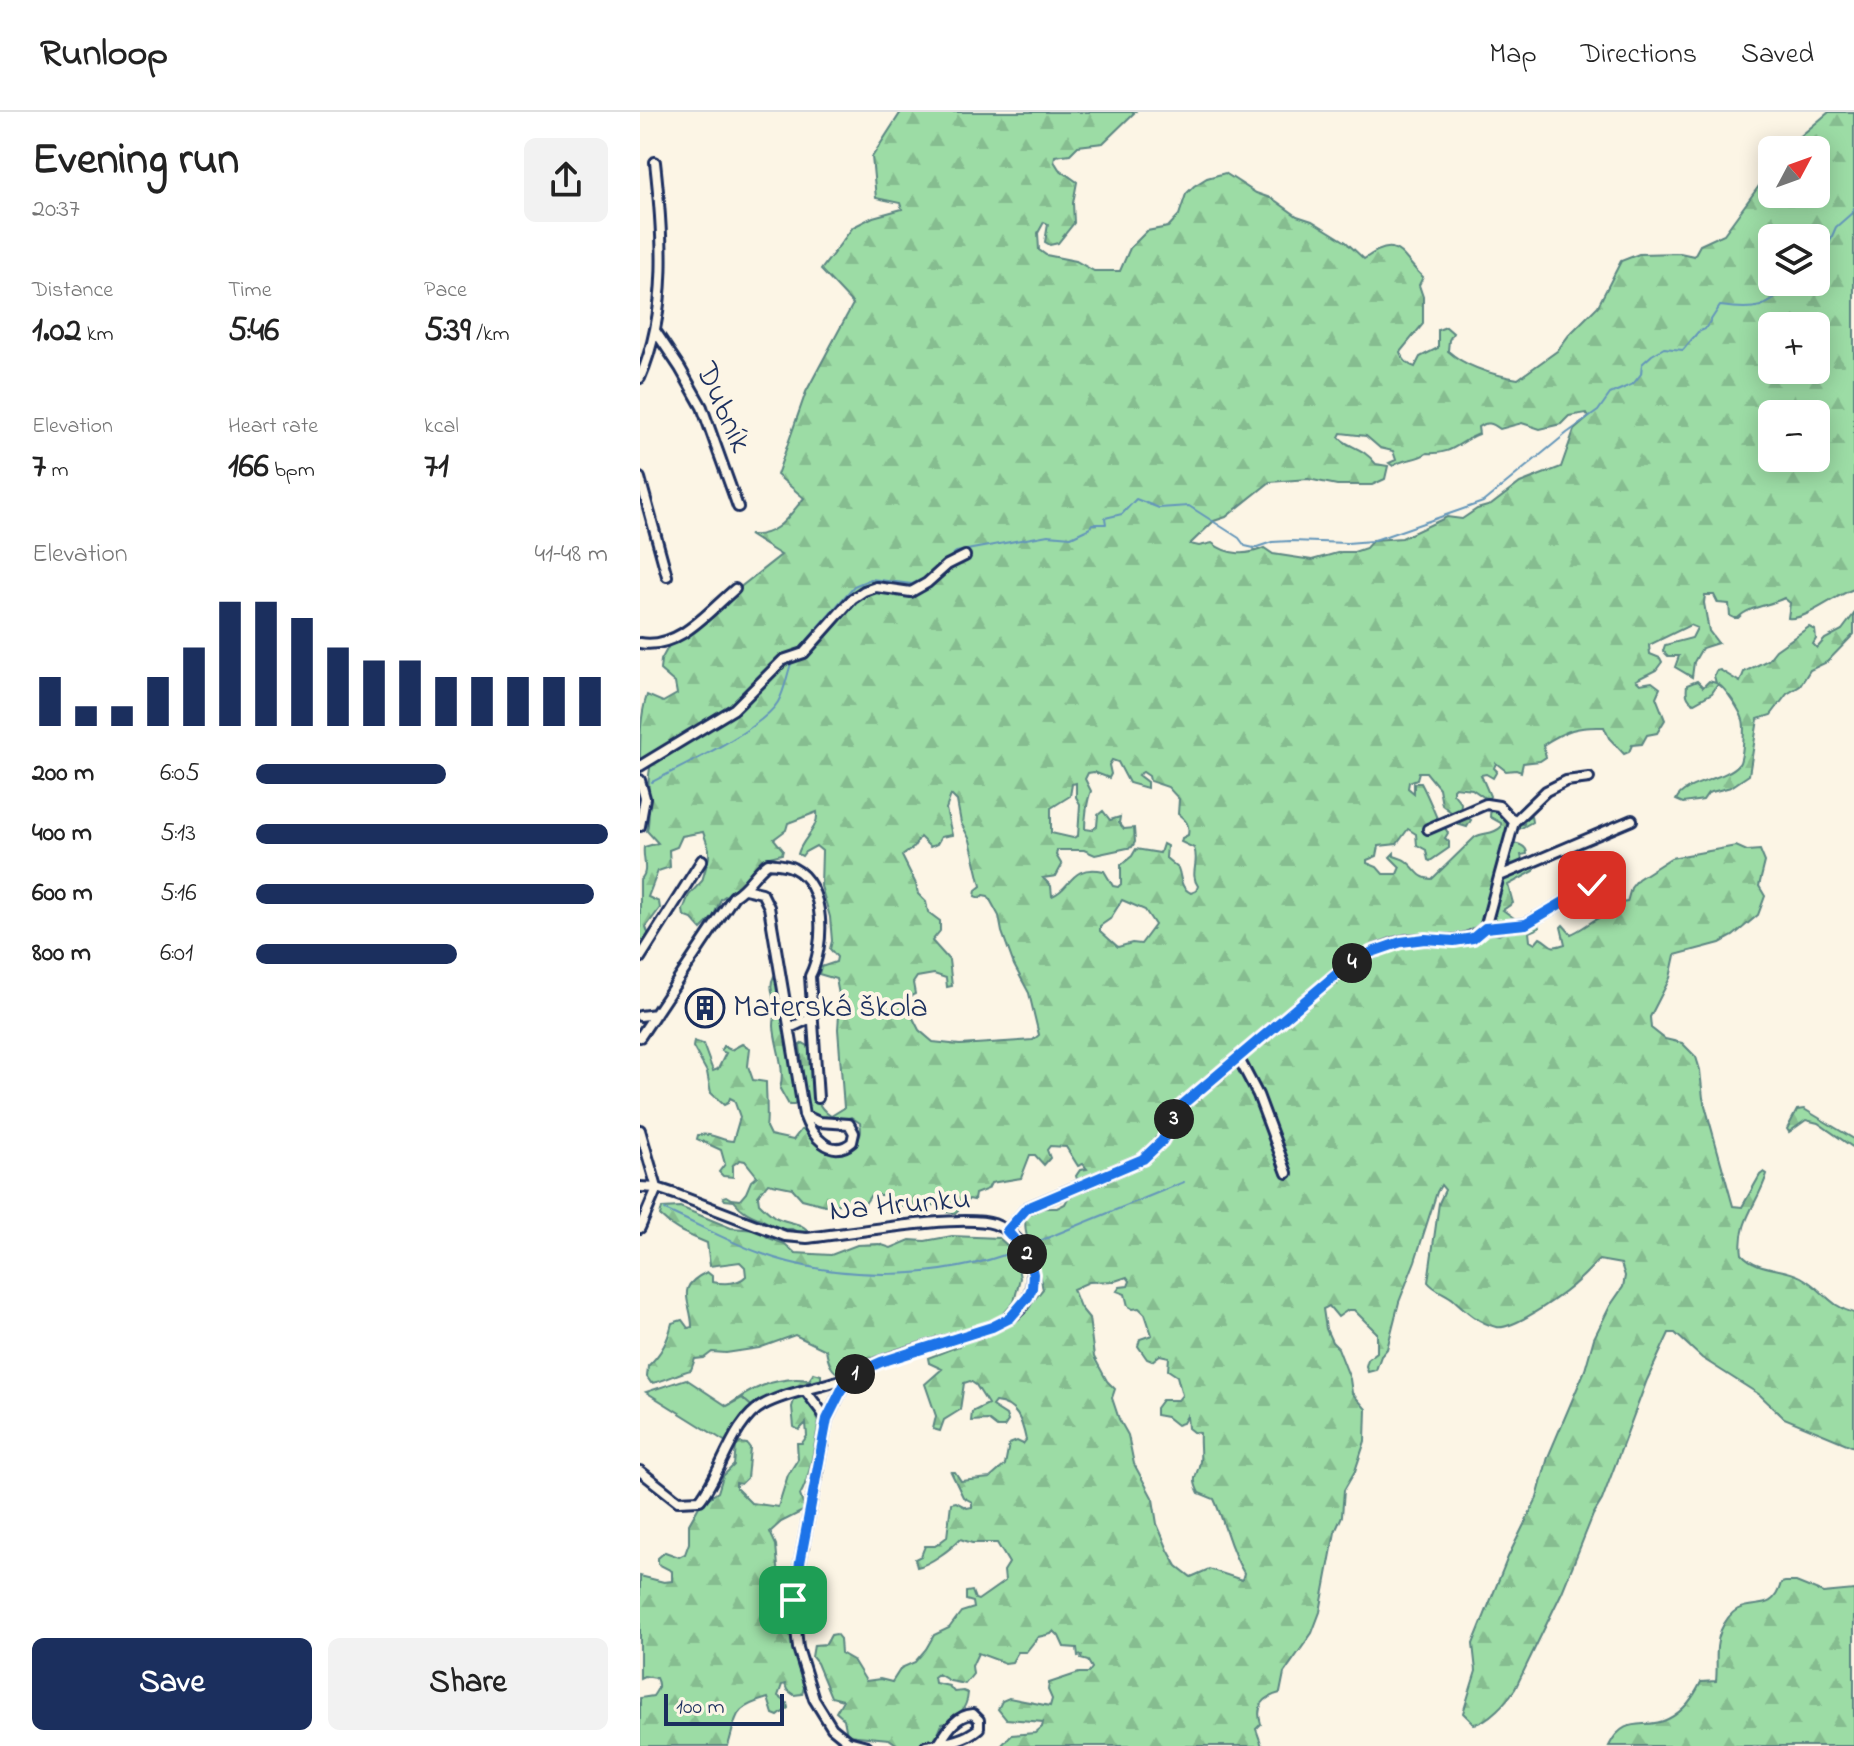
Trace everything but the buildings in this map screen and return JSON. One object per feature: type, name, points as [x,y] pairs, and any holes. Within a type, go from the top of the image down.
[{"type":"street","name":"Dubník","points":[[640,378],[656,332],[661,215],[655,162]]},
{"type":"street","name":"Dubník","points":[[656,332],[702,407],[738,507]]},
{"type":"street","points":[[649,356],[658,350],[669,352]]},
{"type":"street","points":[[640,478],[667,576]]},
{"type":"street","points":[[640,766],[734,709],[788,657],[801,654],[852,599],[864,591],[876,587],[911,592],[927,583],[947,565],[965,556]]},
{"type":"street","points":[[640,643],[656,646],[680,636],[735,589]]},
{"type":"street","points":[[1485,928],[1502,875],[1514,822],[1546,791],[1566,781],[1589,778]]},
{"type":"street","points":[[640,826],[645,795],[641,781]]},
{"type":"street","points":[[1428,829],[1486,804],[1499,806],[1514,822]]},
{"type":"street","points":[[1502,875],[1632,820]]},
{"type":"street","points":[[640,958],[702,860]]},
{"type":"street","points":[[640,1037],[734,896],[745,889],[755,872],[768,863],[792,867],[810,882],[817,902],[820,941],[818,962],[810,976],[818,1098]]},
{"type":"street","name":"Na Hrunku","points":[[640,1187],[657,1188],[785,1236],[807,1238],[948,1222],[991,1223],[1007,1231],[1027,1208],[1143,1159],[1162,1141],[1182,1105],[1345,967],[1372,952],[1401,942],[1473,938],[1485,928],[1526,924],[1592,885]]},
{"type":"street","points":[[745,889],[762,893],[769,907],[804,1115],[809,1129],[832,1148],[847,1147],[852,1142],[854,1133],[849,1124],[819,1122],[804,1115]]},
{"type":"street","points":[[640,1016],[656,1014]]},
{"type":"street","points":[[790,1028],[811,1018]]},
{"type":"street","points":[[1238,1057],[1258,1095],[1287,1173]]},
{"type":"street","points":[[640,1130],[657,1188],[640,1228]]},
{"type":"street","points":[[640,1471],[678,1501],[700,1500],[748,1416],[763,1405],[848,1377],[881,1362],[992,1327],[1010,1318],[1028,1297],[1033,1274],[1029,1256],[1007,1231]]},
{"type":"street","points":[[848,1377],[827,1419],[793,1600],[795,1631],[807,1681],[821,1713],[832,1728],[848,1741],[867,1746]]},
{"type":"street","points":[[805,1390],[827,1419]]},
{"type":"street","points":[[926,1746],[939,1744],[971,1735],[979,1728],[979,1720],[973,1714],[964,1714],[939,1744]]},
{"type":"green space","points":[[901,112],[1135,112],[1103,143],[1078,146],[1070,154],[1055,156],[1054,161],[1059,169],[1077,182],[1073,203],[1074,223],[1058,243],[1050,245],[1045,242],[1048,224],[1044,222],[1038,233],[1039,250],[1046,255],[1076,261],[1094,271],[1120,271],[1130,248],[1147,231],[1168,227],[1179,215],[1186,194],[1194,186],[1225,173],[1346,242],[1364,259],[1385,248],[1398,250],[1403,255],[1423,277],[1419,285],[1423,297],[1423,324],[1400,352],[1408,363],[1415,367],[1420,357],[1438,348],[1438,330],[1446,327],[1453,333],[1448,351],[1455,357],[1481,370],[1518,379],[1557,351],[1598,306],[1621,261],[1639,254],[1680,253],[1694,256],[1700,245],[1724,234],[1758,187],[1758,208],[1830,208],[1830,136],[1801,136],[1829,112],[1854,112],[1854,589],[1795,618],[1788,618],[1790,603],[1784,598],[1734,618],[1730,616],[1729,604],[1718,603],[1714,595],[1705,595],[1709,631],[1718,643],[1702,648],[1694,662],[1692,677],[1675,667],[1679,656],[1668,656],[1663,651],[1665,645],[1692,638],[1697,628],[1690,625],[1649,645],[1650,654],[1662,662],[1656,670],[1636,680],[1640,684],[1652,682],[1660,688],[1656,697],[1665,720],[1657,733],[1647,735],[1642,744],[1632,745],[1629,752],[1624,754],[1609,738],[1604,727],[1579,728],[1543,745],[1546,757],[1523,763],[1521,772],[1506,771],[1496,763],[1494,768],[1497,771],[1493,778],[1481,775],[1490,796],[1488,800],[1472,789],[1453,789],[1461,803],[1460,815],[1471,820],[1467,827],[1453,823],[1451,812],[1442,805],[1439,788],[1426,772],[1419,772],[1417,779],[1409,782],[1408,788],[1414,793],[1414,783],[1421,783],[1437,819],[1448,833],[1445,838],[1449,848],[1430,861],[1426,850],[1417,845],[1416,834],[1408,829],[1397,844],[1379,846],[1377,856],[1367,860],[1367,863],[1383,874],[1397,874],[1400,867],[1390,857],[1394,853],[1420,875],[1432,879],[1475,837],[1501,827],[1501,823],[1490,817],[1491,804],[1518,825],[1524,824],[1525,818],[1531,816],[1532,822],[1516,831],[1511,838],[1513,843],[1526,849],[1527,854],[1521,855],[1522,860],[1535,868],[1508,885],[1513,903],[1503,910],[1514,918],[1510,922],[1496,922],[1494,900],[1479,929],[1499,935],[1510,929],[1538,924],[1539,928],[1529,932],[1530,941],[1535,944],[1540,938],[1556,946],[1565,944],[1563,925],[1571,934],[1608,914],[1614,904],[1627,902],[1631,888],[1638,879],[1671,858],[1736,846],[1747,851],[1760,850],[1765,862],[1759,886],[1765,896],[1758,915],[1720,943],[1675,955],[1670,978],[1650,1017],[1651,1028],[1665,1039],[1682,1043],[1696,1057],[1703,1098],[1733,1206],[1742,1207],[1760,1175],[1764,1172],[1767,1174],[1746,1222],[1742,1254],[1755,1263],[1801,1277],[1832,1302],[1854,1313],[1854,1447],[1784,1418],[1760,1395],[1702,1358],[1675,1333],[1669,1333],[1647,1380],[1602,1500],[1515,1689],[1497,1710],[1474,1724],[1463,1713],[1476,1671],[1473,1644],[1508,1557],[1537,1498],[1548,1457],[1585,1370],[1594,1338],[1623,1287],[1625,1276],[1621,1264],[1599,1260],[1565,1292],[1527,1317],[1504,1327],[1484,1323],[1428,1282],[1439,1203],[1445,1190],[1441,1185],[1399,1302],[1387,1349],[1376,1370],[1368,1372],[1366,1366],[1368,1359],[1377,1352],[1377,1333],[1354,1310],[1348,1310],[1338,1317],[1329,1306],[1323,1309],[1326,1329],[1338,1348],[1352,1393],[1366,1409],[1365,1441],[1355,1471],[1344,1490],[1342,1516],[1335,1532],[1320,1612],[1312,1633],[1284,1673],[1280,1693],[1269,1697],[1260,1707],[1261,1724],[1256,1729],[1262,1746],[1001,1746],[1011,1735],[1035,1733],[1043,1722],[1006,1719],[998,1709],[1002,1701],[1009,1698],[1050,1706],[1049,1683],[1088,1673],[1092,1668],[1088,1661],[1081,1659],[1082,1655],[1078,1656],[1077,1648],[1064,1647],[1054,1631],[1038,1637],[1026,1652],[1018,1652],[1012,1662],[1005,1663],[978,1653],[972,1666],[973,1674],[965,1684],[938,1674],[934,1677],[935,1683],[949,1686],[954,1692],[968,1693],[963,1709],[952,1720],[942,1724],[936,1739],[920,1746],[899,1746],[889,1739],[847,1735],[844,1719],[836,1712],[843,1700],[831,1697],[812,1657],[814,1645],[826,1644],[831,1635],[836,1634],[840,1639],[841,1653],[853,1660],[866,1681],[880,1679],[892,1682],[901,1668],[915,1662],[934,1635],[949,1628],[961,1612],[974,1608],[973,1602],[966,1600],[966,1592],[972,1591],[978,1600],[1005,1581],[1004,1571],[1009,1563],[997,1543],[972,1543],[960,1539],[928,1563],[917,1567],[915,1559],[921,1556],[925,1546],[935,1546],[947,1537],[951,1503],[972,1507],[972,1502],[963,1497],[951,1472],[955,1472],[961,1481],[990,1478],[1005,1465],[1009,1444],[1017,1441],[1023,1444],[1026,1440],[1017,1415],[1009,1406],[995,1402],[992,1406],[1006,1415],[1008,1421],[1004,1427],[997,1427],[988,1420],[971,1421],[972,1412],[988,1404],[970,1381],[964,1383],[960,1410],[944,1420],[940,1431],[933,1429],[936,1416],[925,1384],[942,1369],[929,1363],[928,1358],[959,1346],[963,1339],[918,1344],[898,1353],[875,1357],[852,1368],[844,1376],[833,1370],[826,1350],[795,1335],[759,1348],[712,1352],[704,1358],[695,1359],[691,1370],[662,1381],[651,1383],[647,1377],[648,1366],[664,1346],[672,1323],[682,1320],[688,1328],[692,1327],[687,1296],[690,1284],[707,1272],[712,1276],[712,1282],[721,1283],[735,1282],[746,1276],[745,1267],[740,1262],[710,1266],[707,1243],[666,1221],[660,1216],[662,1208],[680,1207],[731,1228],[757,1230],[785,1244],[795,1253],[831,1255],[857,1245],[879,1244],[891,1248],[910,1240],[925,1241],[952,1236],[999,1238],[1015,1252],[1020,1278],[1014,1302],[989,1325],[994,1332],[1020,1317],[1043,1289],[1029,1244],[1025,1217],[1041,1208],[1057,1208],[1065,1204],[1071,1192],[1085,1188],[1086,1182],[1076,1176],[1080,1170],[1087,1169],[1083,1164],[1078,1166],[1066,1147],[1050,1146],[1047,1150],[1050,1158],[1044,1165],[1035,1155],[1030,1155],[1021,1178],[991,1183],[988,1189],[975,1194],[974,1200],[969,1199],[955,1213],[946,1212],[937,1205],[902,1207],[882,1195],[871,1195],[864,1205],[858,1207],[825,1205],[802,1199],[792,1188],[768,1183],[758,1196],[759,1203],[775,1217],[799,1225],[810,1234],[803,1236],[792,1229],[777,1229],[734,1201],[725,1200],[723,1197],[726,1196],[740,1200],[757,1176],[745,1161],[740,1160],[733,1165],[733,1177],[723,1176],[719,1172],[725,1164],[721,1150],[697,1139],[698,1135],[703,1134],[733,1141],[740,1117],[734,1100],[730,1098],[724,1105],[711,1093],[707,1072],[693,1047],[694,1041],[703,1044],[713,1071],[718,1069],[726,1053],[721,1051],[723,1046],[731,1050],[742,1044],[750,1048],[748,1066],[753,1080],[766,1082],[766,1127],[770,1135],[793,1140],[805,1129],[830,1148],[844,1151],[856,1143],[861,1133],[860,1123],[851,1117],[840,1121],[810,1121],[798,1098],[794,1105],[789,1105],[780,1089],[782,1073],[771,987],[774,976],[778,978],[799,1070],[802,1064],[800,1045],[803,1043],[808,1046],[811,1055],[818,1102],[831,1116],[844,1108],[838,1029],[840,1000],[836,979],[819,974],[821,967],[836,962],[837,957],[830,949],[830,917],[821,886],[822,851],[816,846],[802,856],[798,854],[815,823],[817,812],[788,823],[786,830],[774,839],[783,850],[782,854],[762,859],[743,883],[721,899],[713,917],[701,929],[692,919],[684,916],[683,910],[689,895],[702,881],[709,849],[703,832],[682,836],[677,847],[669,850],[670,867],[658,871],[648,897],[659,902],[660,908],[646,927],[650,939],[640,940],[640,880],[645,869],[644,847],[658,843],[647,831],[651,764],[648,761],[640,763],[640,737],[647,695],[663,702],[677,694],[675,683],[660,670],[661,660],[671,642],[781,555],[749,535],[774,529],[804,498],[777,475],[806,392],[853,304],[821,270],[853,227],[873,217],[902,209],[900,203],[876,198],[872,157]],"holes":[[[1586,413],[1589,417],[1574,430],[1561,467],[1520,483],[1491,505],[1477,509],[1462,519],[1447,517],[1402,538],[1373,540],[1366,548],[1354,552],[1341,552],[1312,560],[1273,554],[1264,548],[1237,553],[1212,543],[1199,546],[1190,544],[1214,521],[1226,517],[1270,482],[1308,479],[1337,485],[1372,485],[1385,479],[1388,466],[1376,464],[1366,454],[1343,441],[1339,437],[1341,433],[1366,436],[1380,448],[1393,451],[1396,460],[1389,463],[1393,466],[1427,453],[1449,450],[1479,434],[1478,427],[1484,424],[1500,429],[1522,423],[1540,429],[1561,424],[1569,416]],[[1112,760],[1118,762],[1129,783],[1147,788],[1147,782],[1138,775],[1143,772],[1150,781],[1168,787],[1179,799],[1178,814],[1188,828],[1188,835],[1181,842],[1194,848],[1196,853],[1196,891],[1191,893],[1184,888],[1178,868],[1166,858],[1167,846],[1163,844],[1160,853],[1136,849],[1121,865],[1121,884],[1118,887],[1113,886],[1104,871],[1084,871],[1052,896],[1051,886],[1043,878],[1056,876],[1062,865],[1056,855],[1057,850],[1084,850],[1095,855],[1132,847],[1135,842],[1134,828],[1124,829],[1119,823],[1120,817],[1110,820],[1103,811],[1098,815],[1097,826],[1092,830],[1085,829],[1091,791],[1085,779],[1088,773],[1094,772],[1109,778]],[[1076,783],[1076,797],[1080,804],[1078,836],[1073,838],[1051,833],[1051,808],[1070,796],[1072,784]],[[951,795],[957,801],[961,823],[970,840],[981,886],[975,896],[988,896],[999,916],[1014,965],[1029,993],[1039,1035],[1033,1040],[960,1045],[933,1042],[919,1030],[905,1002],[915,994],[913,983],[917,977],[934,974],[946,978],[947,987],[952,986],[949,960],[932,941],[940,931],[940,921],[928,912],[902,856],[913,848],[920,837],[930,847],[937,844],[941,837],[952,835],[946,809]],[[1122,900],[1145,910],[1155,925],[1141,944],[1118,947],[1100,931],[1100,926],[1110,919]],[[1127,1277],[1130,1281],[1128,1286],[1120,1287],[1117,1291],[1125,1294],[1128,1306],[1139,1308],[1145,1314],[1152,1335],[1140,1339],[1138,1346],[1152,1361],[1160,1355],[1169,1357],[1168,1370],[1177,1376],[1182,1395],[1178,1400],[1162,1400],[1156,1408],[1156,1415],[1167,1417],[1177,1425],[1183,1423],[1187,1416],[1188,1428],[1200,1433],[1200,1461],[1195,1483],[1199,1493],[1214,1499],[1244,1573],[1242,1580],[1209,1569],[1191,1577],[1177,1566],[1168,1550],[1157,1524],[1153,1499],[1134,1464],[1128,1435],[1112,1398],[1115,1389],[1094,1357],[1089,1318],[1080,1307],[1073,1289],[1089,1282],[1115,1281]]]},
{"type":"green space","points":[[1854,614],[1854,634],[1827,662],[1810,670],[1800,686],[1787,694],[1771,715],[1758,719],[1749,775],[1731,787],[1708,793],[1703,800],[1683,803],[1676,800],[1687,789],[1725,774],[1739,764],[1743,742],[1744,723],[1721,687],[1718,684],[1712,693],[1694,703],[1687,696],[1687,685],[1697,681],[1703,687],[1709,681],[1716,683],[1714,676],[1720,670],[1740,682],[1744,672],[1768,660],[1776,650],[1809,627],[1815,630],[1813,644],[1817,648],[1825,639],[1842,630]]},
{"type":"green space","points":[[1804,1109],[1854,1139],[1854,1148],[1818,1123],[1806,1120],[1789,1132],[1787,1129],[1797,1110]]},
{"type":"green space","points":[[814,1373],[821,1375],[821,1380],[807,1382],[805,1390],[819,1422],[810,1470],[800,1495],[805,1510],[781,1522],[770,1532],[776,1545],[786,1616],[805,1684],[802,1694],[794,1695],[785,1684],[782,1685],[778,1696],[787,1703],[788,1708],[778,1716],[773,1714],[768,1698],[748,1705],[736,1719],[728,1746],[640,1746],[640,1698],[653,1696],[658,1685],[656,1678],[640,1678],[640,1576],[672,1581],[672,1571],[658,1564],[658,1558],[665,1552],[679,1557],[685,1554],[689,1543],[689,1524],[701,1503],[718,1492],[723,1476],[734,1465],[736,1447],[740,1443],[750,1448],[747,1478],[741,1484],[736,1483],[736,1488],[751,1503],[778,1507],[788,1475],[798,1459],[797,1443],[802,1443],[807,1436],[806,1423],[799,1430],[794,1427],[792,1407],[796,1394],[770,1399],[734,1421],[722,1411],[762,1386],[785,1380],[809,1380]]},
{"type":"green space","points":[[686,1379],[727,1406],[742,1398],[756,1410],[732,1444],[734,1447],[646,1392]]},
{"type":"green space","points":[[1796,1582],[1823,1593],[1854,1590],[1854,1746],[1609,1746],[1615,1736],[1629,1726],[1660,1722],[1674,1716],[1688,1704],[1701,1682],[1716,1681],[1718,1643],[1729,1617],[1737,1609],[1770,1601],[1781,1583]]},
{"type":"waterway","points":[[1830,241],[1836,227],[1854,208]]},
{"type":"waterway","points":[[797,652],[854,586],[871,579],[912,584],[925,578],[956,552],[1048,535],[1071,537],[1092,524],[1106,524],[1105,518],[1122,514],[1136,499],[1159,508],[1189,506],[1239,538],[1245,546],[1254,548],[1272,542],[1372,541],[1483,502],[1598,411],[1610,394],[1633,384],[1641,374],[1642,364],[1652,355],[1664,348],[1683,350],[1698,332],[1705,329],[1720,306],[1752,308],[1778,296]]},
{"type":"waterway","points":[[652,782],[739,735],[769,713],[778,702],[792,661]]},
{"type":"waterway","points":[[1025,1247],[1184,1182]]},
{"type":"waterway","points":[[665,1210],[760,1253],[823,1269],[856,1273],[924,1272],[990,1260],[1020,1249]]},
{"type":"place","name":"Materská škola","points":[[705,1008]]},
{"type":"route","points":[[793,1600],[827,1419],[848,1377],[881,1362],[992,1327],[1010,1318],[1023,1306],[1032,1288],[1033,1274],[1023,1246],[1007,1231],[1027,1208],[1143,1159],[1162,1141],[1182,1105],[1345,967],[1372,952],[1401,942],[1425,939],[1454,941],[1473,938],[1485,928],[1526,924],[1592,885]]}]
